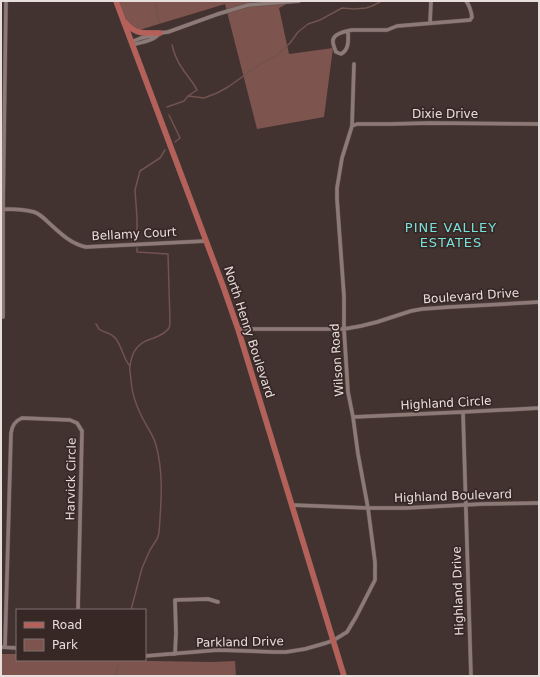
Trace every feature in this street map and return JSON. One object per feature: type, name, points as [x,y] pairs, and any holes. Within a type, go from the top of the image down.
[{"type":"main road","name":"North Henry Boulevard","points":[[116,1],[223,286],[238,330],[344,676]]},
{"type":"main road","points":[[122,18],[132,29],[144,33],[160,33]]},
{"type":"street","points":[[3,317],[6,1]]},
{"type":"street","points":[[132,43],[141,38],[168,32],[248,5],[299,1]]},
{"type":"street","points":[[430,23],[431,1]]},
{"type":"street","points":[[348,31],[347,47],[345,52],[341,54],[336,52],[333,43],[334,38],[340,33],[348,31],[352,30],[388,30],[397,26],[470,20],[472,17],[470,6],[466,1]]},
{"type":"street","name":"Wilson Road","points":[[334,640],[347,632],[375,580],[375,562],[368,508],[348,392],[337,188],[342,158],[352,126],[354,64]]},
{"type":"street","name":"Dixie Drive","points":[[352,126],[356,124],[430,123],[539,124]]},
{"type":"street","name":"Bellamy Court","points":[[3,209],[20,209],[34,212],[42,216],[64,237],[78,245],[86,247],[206,241]]},
{"type":"street","name":"Boulevard Drive","points":[[238,330],[344,329],[362,326],[410,311],[422,309],[539,302]]},
{"type":"street","name":"Highland Circle","points":[[353,417],[539,408]]},
{"type":"street","name":"Highland Drive","points":[[463,412],[471,676]]},
{"type":"street","name":"Harvick Circle","points":[[3,647],[11,433],[14,424],[22,418],[70,420],[77,423],[82,431],[78,609]]},
{"type":"street","name":"Highland Boulevard","points":[[292,505],[406,508],[539,503]]},
{"type":"street","points":[[174,654],[176,633],[175,600],[208,598],[218,602]]},
{"type":"street","name":"Parkland Drive","points":[[146,656],[218,650],[286,652],[306,649],[334,640]]},
{"type":"street","points":[[3,647],[16,648]]},
{"type":"green space","points":[[114,1],[292,1],[279,8],[289,54],[333,48],[324,117],[257,129],[225,4],[126,34]]},
{"type":"green space","points":[[1,654],[16,654],[16,661],[235,661],[236,676],[1,676]]},
{"type":"waterway","points":[[155,1],[159,23]]},
{"type":"waterway","points":[[188,96],[204,98],[228,87],[259,65],[276,56],[290,43],[298,32],[308,24],[320,20],[342,8],[366,8],[382,1]]},
{"type":"waterway","points":[[167,107],[184,101],[188,96],[197,90],[179,63],[172,45]]},
{"type":"waterway","points":[[169,115],[180,138],[175,142]]},
{"type":"waterway","points":[[137,241],[135,190],[140,171],[160,158],[165,150]]},
{"type":"waterway","points":[[131,609],[142,568],[159,533],[161,478],[159,456],[156,445],[136,403],[132,390],[130,368],[131,360],[132,355],[140,344],[164,333],[170,326],[168,254],[137,252],[137,248]]},
{"type":"waterway","points":[[96,324],[99,329],[112,335],[116,339],[129,365]]},
{"type":"waterway","points":[[116,676],[118,666]]},
{"type":"waterway","points":[[1,672],[3,676]]},
{"type":"district","name":"PINE VALLEY ESTATES","points":[[451,234]]}]
